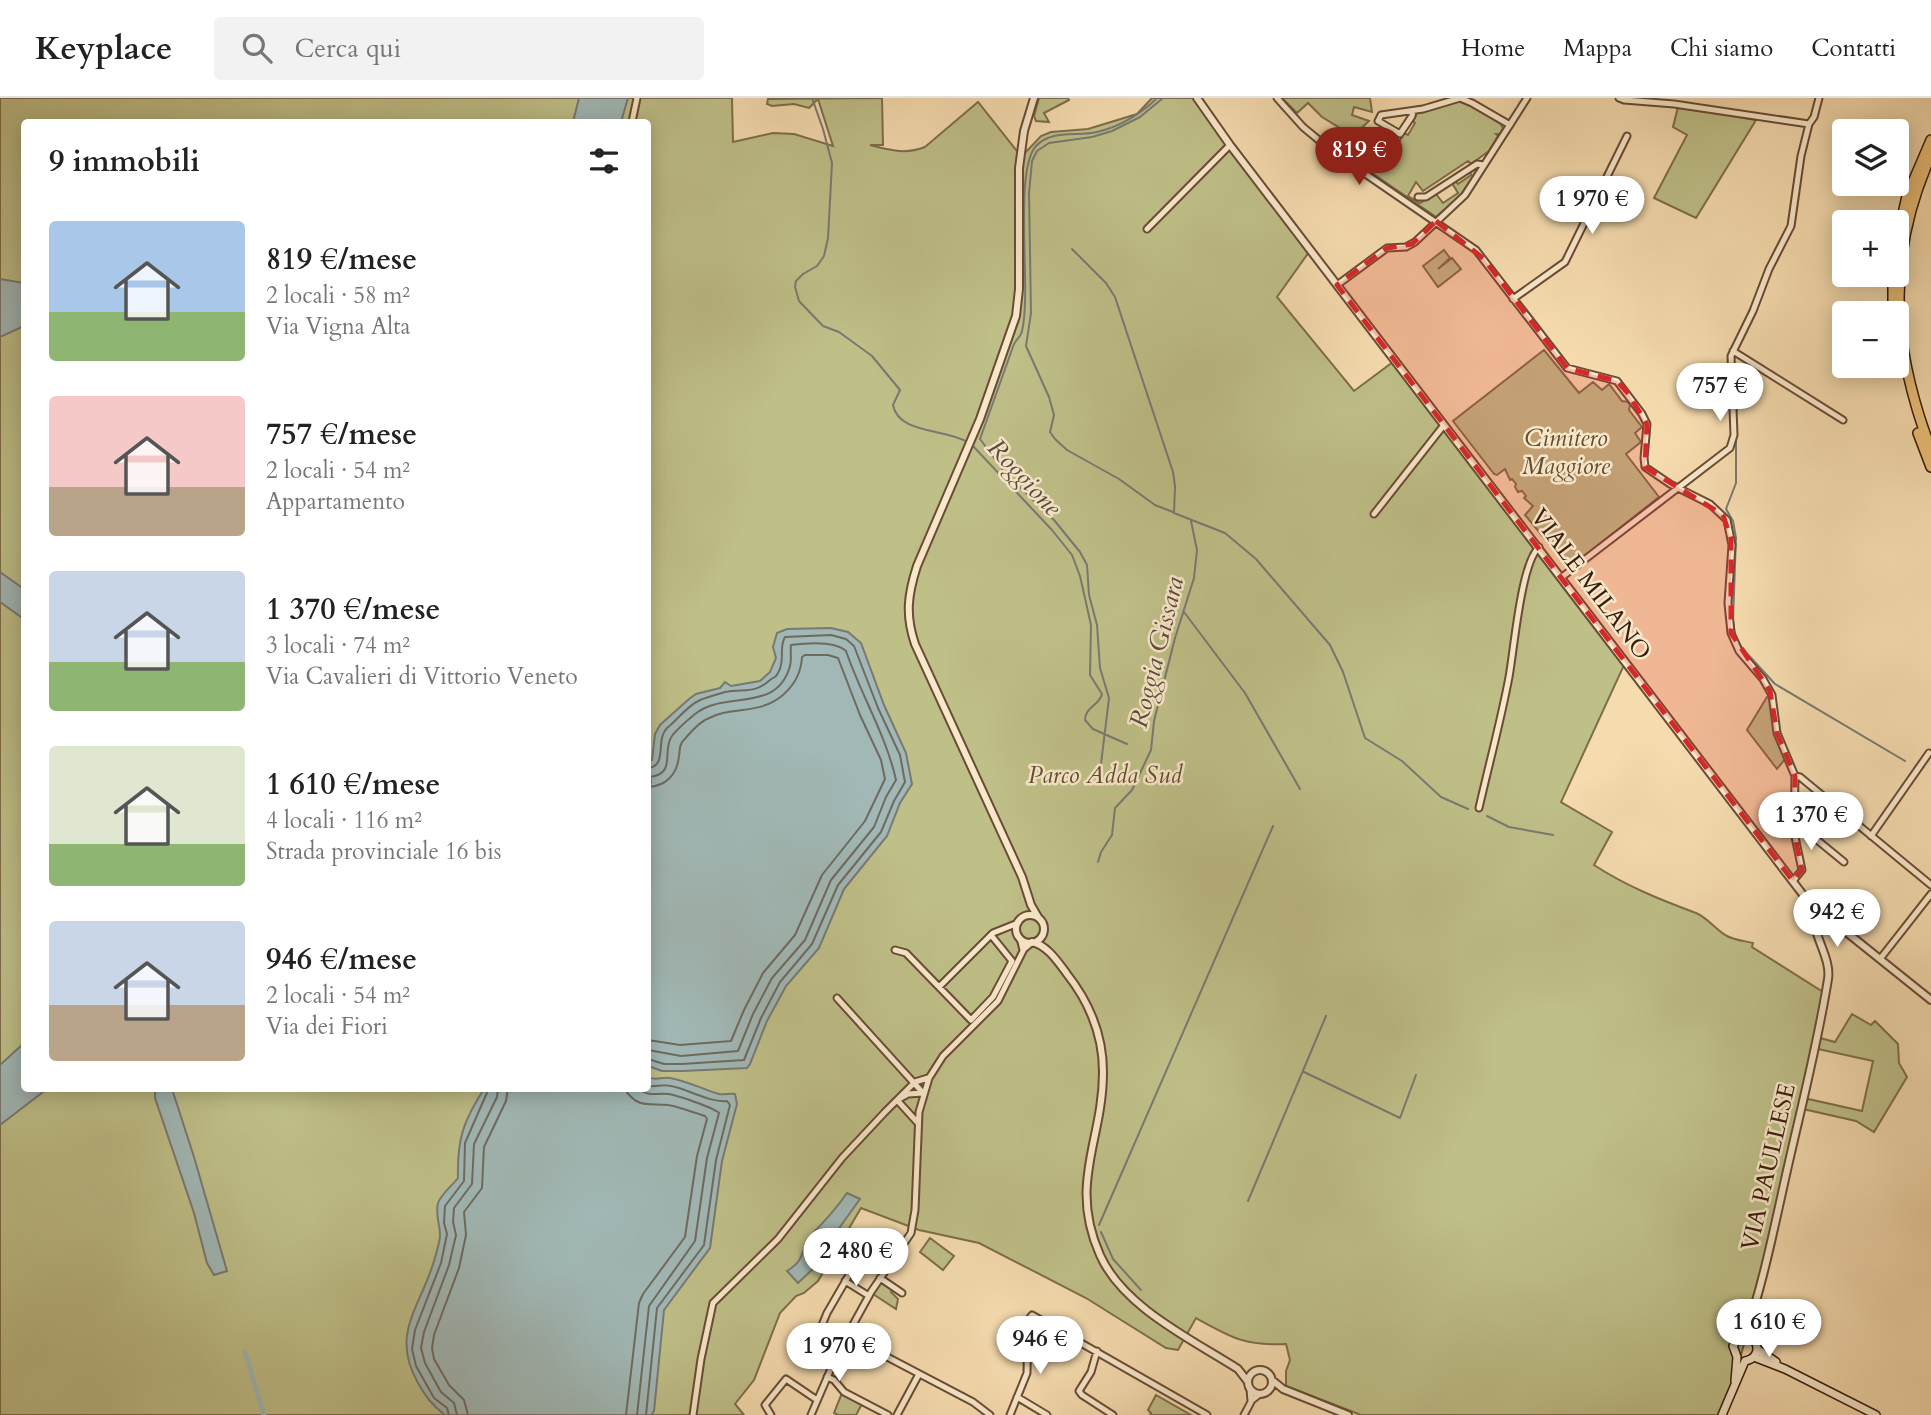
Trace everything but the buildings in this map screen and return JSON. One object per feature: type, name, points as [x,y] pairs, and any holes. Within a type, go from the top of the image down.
[{"type":"highway","points":[[1904,210],[1907,196],[1931,140]]},
{"type":"highway","points":[[1931,155],[1909,214],[1899,283],[1903,355],[1910,391],[1931,450]]},
{"type":"highway","points":[[1902,378],[1908,405],[1931,467]]},
{"type":"highway","points":[[1923,429],[1931,441]]},
{"type":"main road","points":[[1745,1336],[1754,1340]]},
{"type":"main road","name":"VIA PAULLESE","points":[[1735,1381],[1737,1357],[1733,1346],[1738,1339],[1745,1336]]},
{"type":"main road","name":"VIA PAULLESE","points":[[1754,1340],[1758,1349]]},
{"type":"main road","points":[[1737,1357],[1745,1361],[1754,1357],[1758,1349],[1785,1369]]},
{"type":"main road","points":[[1754,1357],[1785,1369],[1876,1415]]},
{"type":"main road","name":"VIA PAULLESE","points":[[1722,1415],[1745,1361]]},
{"type":"street","points":[[633,119],[637,98]]},
{"type":"street","points":[[1034,98],[1022,141],[1017,309],[970,444],[917,566],[908,599],[908,619],[915,644],[1022,877],[1029,899],[1043,923],[1045,944],[1089,1007],[1102,1049],[1102,1086],[1087,1169],[1086,1194],[1087,1216],[1101,1258],[1115,1280],[1149,1312],[1238,1369],[1267,1372],[1272,1380],[1285,1390],[1348,1415]]},
{"type":"street","name":"VIALE MILANO","points":[[1197,98],[1230,145],[1793,881],[1827,918],[1931,1000]]},
{"type":"street","points":[[1277,98],[1303,127],[1359,170],[1476,250],[1567,368],[1617,381],[1627,391],[1647,424],[1643,458],[1645,467],[1710,504],[1727,520],[1732,545],[1728,611],[1733,640],[1770,691],[1777,733],[1795,776],[1794,821],[1802,870],[1793,881]]},
{"type":"street","points":[[1413,111],[1400,134],[1378,121],[1382,115],[1413,111],[1460,98],[1510,125]]},
{"type":"street","points":[[1337,285],[1385,249],[1409,246],[1463,198],[1527,98]]},
{"type":"street","points":[[1619,98],[1808,124]]},
{"type":"street","points":[[1562,577],[1730,448],[1734,435],[1730,369],[1732,351],[1791,226],[1808,124],[1814,117],[1819,98]]},
{"type":"street","points":[[1513,299],[1565,262],[1627,136]]},
{"type":"street","points":[[1147,229],[1230,145]]},
{"type":"street","points":[[1418,197],[1426,197],[1477,164],[1484,165]]},
{"type":"street","points":[[1427,215],[1430,223],[1427,231]]},
{"type":"street","points":[[1732,351],[1843,420]]},
{"type":"street","points":[[1374,514],[1444,425]]},
{"type":"street","points":[[1479,808],[1510,675],[1519,611],[1532,555],[1539,547]]},
{"type":"street","points":[[1871,836],[1929,752]]},
{"type":"street","points":[[1795,776],[1800,777],[1931,885]]},
{"type":"street","points":[[1794,821],[1844,862]]},
{"type":"street","points":[[1880,959],[1931,894]]},
{"type":"street","points":[[939,987],[997,930],[1018,923],[1029,908],[1029,899]]},
{"type":"street","name":"VIA PAULLESE","points":[[1745,1336],[1755,1308],[1818,1035],[1829,975],[1813,915],[1815,907]]},
{"type":"street","points":[[1023,917],[1038,917]]},
{"type":"street","points":[[1817,931],[1827,918]]},
{"type":"street","points":[[1018,923],[1023,953]]},
{"type":"street","points":[[1006,929],[1031,943],[1041,945],[1054,957]]},
{"type":"street","points":[[919,1093],[943,1056],[998,1001],[1023,953],[1031,943],[1039,940],[1044,931]]},
{"type":"street","points":[[895,950],[906,953],[971,1020],[998,990],[1012,959],[991,935]]},
{"type":"street","points":[[837,998],[913,1084],[921,1100],[912,1229],[869,1296],[849,1332],[849,1337]]},
{"type":"street","points":[[693,1415],[713,1303],[778,1239],[842,1158],[897,1100],[913,1084],[929,1078]]},
{"type":"street","points":[[897,1100],[908,1094],[919,1093]]},
{"type":"street","points":[[897,1100],[918,1122]]},
{"type":"street","points":[[820,1330],[871,1237]]},
{"type":"street","points":[[880,1278],[902,1293]]},
{"type":"street","points":[[845,1281],[869,1296]]},
{"type":"street","name":"VIA PAULLESE","points":[[1754,1340],[1755,1308]]},
{"type":"street","points":[[1010,1415],[1027,1372],[1028,1318],[1032,1315],[1207,1415]]},
{"type":"street","points":[[849,1337],[973,1402],[989,1415]]},
{"type":"street","points":[[811,1415],[843,1341],[849,1337]]},
{"type":"street","points":[[1097,1351],[1091,1372],[1079,1391],[1113,1415]]},
{"type":"street","points":[[1238,1369],[1249,1385],[1260,1394]]},
{"type":"street","points":[[1244,1415],[1252,1396],[1249,1385],[1255,1371]]},
{"type":"street","points":[[897,1415],[919,1374]]},
{"type":"street","points":[[827,1377],[837,1383],[844,1392],[888,1415]]},
{"type":"street","points":[[772,1415],[765,1405],[786,1379],[817,1400]]},
{"type":"street","points":[[1269,1390],[1272,1380]]},
{"type":"street","points":[[1250,1404],[1260,1394],[1269,1390],[1285,1390]]},
{"type":"street","points":[[1017,1397],[1047,1415]]},
{"type":"highlighted area","points":[[1436,221],[1484,259],[1567,368],[1617,381],[1627,392],[1647,424],[1645,467],[1723,515],[1731,539],[1731,633],[1770,691],[1777,733],[1795,776],[1794,832],[1802,870],[1793,881],[1562,577],[1337,285],[1387,248],[1412,244]]},
{"type":"green space","name":"Parco Adda Sud","points":[[0,98],[732,98],[733,142],[773,133],[794,134],[833,146],[818,99],[809,108],[794,104],[772,106],[767,104],[768,99],[882,98],[883,145],[870,145],[904,151],[925,147],[978,102],[1017,151],[1025,153],[1041,136],[1051,132],[1088,129],[1137,114],[1152,98],[1194,98],[1309,252],[1277,297],[1354,391],[1393,362],[1625,663],[1561,802],[1612,832],[1594,865],[1631,886],[1700,915],[1727,936],[1753,943],[1752,947],[1823,992],[1751,1319],[1720,1415],[1361,1415],[1286,1386],[1286,1371],[1290,1360],[1286,1344],[1249,1342],[1219,1331],[1196,1318],[1178,1350],[1166,1348],[1086,1298],[979,1243],[919,1230],[861,1208],[818,1281],[796,1296],[780,1313],[754,1380],[735,1404],[744,1415],[0,1415]]},
{"type":"green space","points":[[1039,98],[1069,100],[1044,113],[1049,122],[1036,121],[1034,116]]},
{"type":"green space","points":[[1282,98],[1370,98],[1372,112],[1354,107],[1352,115],[1369,121],[1353,136],[1322,117],[1308,103],[1297,113]]},
{"type":"green space","points":[[1459,101],[1501,124],[1503,128],[1500,134],[1496,134],[1498,136],[1489,151],[1471,164],[1468,161],[1423,191],[1416,182],[1408,196],[1420,203],[1436,194],[1443,203],[1458,193],[1452,183],[1455,181],[1458,184],[1477,167],[1460,196],[1436,217],[1359,164],[1370,146],[1390,158],[1404,133],[1408,135],[1417,113]]},
{"type":"green space","points":[[1678,107],[1756,120],[1696,218],[1654,198],[1687,135],[1673,127]]},
{"type":"green space","points":[[1444,250],[1450,258],[1438,269],[1452,258],[1461,269],[1438,287],[1423,266]]},
{"type":"green space","name":"Cimitero Maggiore","points":[[1544,350],[1579,393],[1593,382],[1602,390],[1609,384],[1622,401],[1628,402],[1629,410],[1642,427],[1635,433],[1641,442],[1626,454],[1659,497],[1569,568],[1525,515],[1533,506],[1524,498],[1526,496],[1522,491],[1518,492],[1516,484],[1510,480],[1505,469],[1497,475],[1494,474],[1453,421]]},
{"type":"green space","points":[[1767,697],[1770,698],[1776,734],[1785,759],[1777,769],[1747,730]]},
{"type":"green space","points":[[1852,1014],[1871,1025],[1875,1021],[1898,1044],[1899,1063],[1907,1077],[1874,1132],[1856,1121],[1803,1109],[1808,1099],[1862,1111],[1873,1061],[1818,1049],[1820,1038],[1835,1042]]},
{"type":"green space","points":[[930,1238],[954,1256],[943,1270],[920,1252]]},
{"type":"green space","points":[[883,1283],[898,1299],[896,1309],[873,1294],[879,1284]]},
{"type":"green space","points":[[842,1393],[862,1404],[856,1415],[834,1413]]},
{"type":"green space","points":[[1156,1395],[1191,1415],[1150,1415],[1148,1410]]},
{"type":"water","points":[[579,98],[628,98],[622,119],[574,119]]},
{"type":"water","points":[[0,279],[21,282],[21,327],[0,337]]},
{"type":"water","points":[[0,572],[21,587],[21,617],[0,602]]},
{"type":"water","points":[[831,628],[848,632],[861,643],[884,705],[906,753],[912,784],[900,803],[887,836],[844,889],[819,948],[786,986],[767,1021],[747,1068],[662,1071],[651,1067],[651,760],[655,734],[660,725],[696,694],[720,688],[725,682],[731,686],[760,681],[770,672],[776,658],[773,647],[777,633],[787,629]]},
{"type":"water","points":[[21,1046],[21,1092],[43,1092],[0,1125],[0,1065]]},
{"type":"water","points":[[651,1078],[670,1078],[719,1094],[735,1094],[737,1104],[722,1161],[710,1248],[664,1310],[654,1411],[651,1415],[445,1415],[436,1408],[418,1383],[410,1366],[407,1335],[439,1245],[438,1203],[458,1178],[463,1131],[482,1092],[651,1092]]},
{"type":"water","points":[[155,1092],[173,1092],[227,1271],[214,1275],[207,1263],[194,1213]]},
{"type":"water","points":[[847,1193],[860,1199],[825,1248],[815,1267],[798,1283],[787,1271],[798,1262],[807,1240]]},
{"type":"waterway","name":"Roggione","points":[[812,98],[832,163],[828,238],[824,256],[817,266],[796,281],[799,301],[823,326],[839,332],[872,356],[900,390],[893,405],[904,421],[924,430],[967,442]]},
{"type":"waterway","points":[[1101,764],[1109,698],[1100,668],[1097,625],[1089,595],[1087,565],[1054,520],[1006,474],[980,439],[1014,344],[1022,331],[1025,313],[1024,205],[1029,159],[1036,146],[1049,137],[1097,132],[1113,127],[1137,114],[1157,98]]},
{"type":"waterway","points":[[1163,98],[1140,117],[1112,131],[1092,137],[1049,143],[1037,151],[1032,161],[1029,193],[1031,313],[1026,346],[1049,397],[1054,415],[1050,432],[1055,439],[1067,450],[1119,479],[1155,505],[1173,512]]},
{"type":"waterway","points":[[1072,249],[1106,283],[1115,297],[1173,472],[1174,513],[1225,533],[1256,559],[1330,645],[1343,672],[1365,738],[1402,761],[1441,797],[1468,809]]},
{"type":"waterway","points":[[1733,363],[1735,356]]},
{"type":"waterway","points":[[1736,418],[1736,483],[1726,509],[1733,521],[1736,538],[1733,620],[1735,635],[1742,648],[1775,684],[1905,761]]},
{"type":"waterway","name":"Roggione","points":[[972,445],[1072,555],[1080,576],[1091,625],[1090,675],[1102,694],[1087,712],[1085,720],[1093,729],[1127,744]]},
{"type":"waterway","name":"Roggia Gissara","points":[[1098,862],[1112,835],[1115,808],[1132,790],[1151,750],[1154,721],[1175,638],[1194,578],[1197,550],[1191,521]]},
{"type":"waterway","points":[[1184,612],[1245,693],[1300,789]]},
{"type":"waterway","points":[[1487,816],[1509,827],[1553,835]]},
{"type":"waterway","points":[[1099,1225],[1273,826]]},
{"type":"waterway","points":[[1248,1201],[1326,1016]]},
{"type":"waterway","points":[[1304,1072],[1400,1118],[1416,1075]]},
{"type":"waterway","points":[[1101,1232],[1113,1259],[1141,1290]]},
{"type":"waterway","points":[[245,1352],[264,1415]]}]
